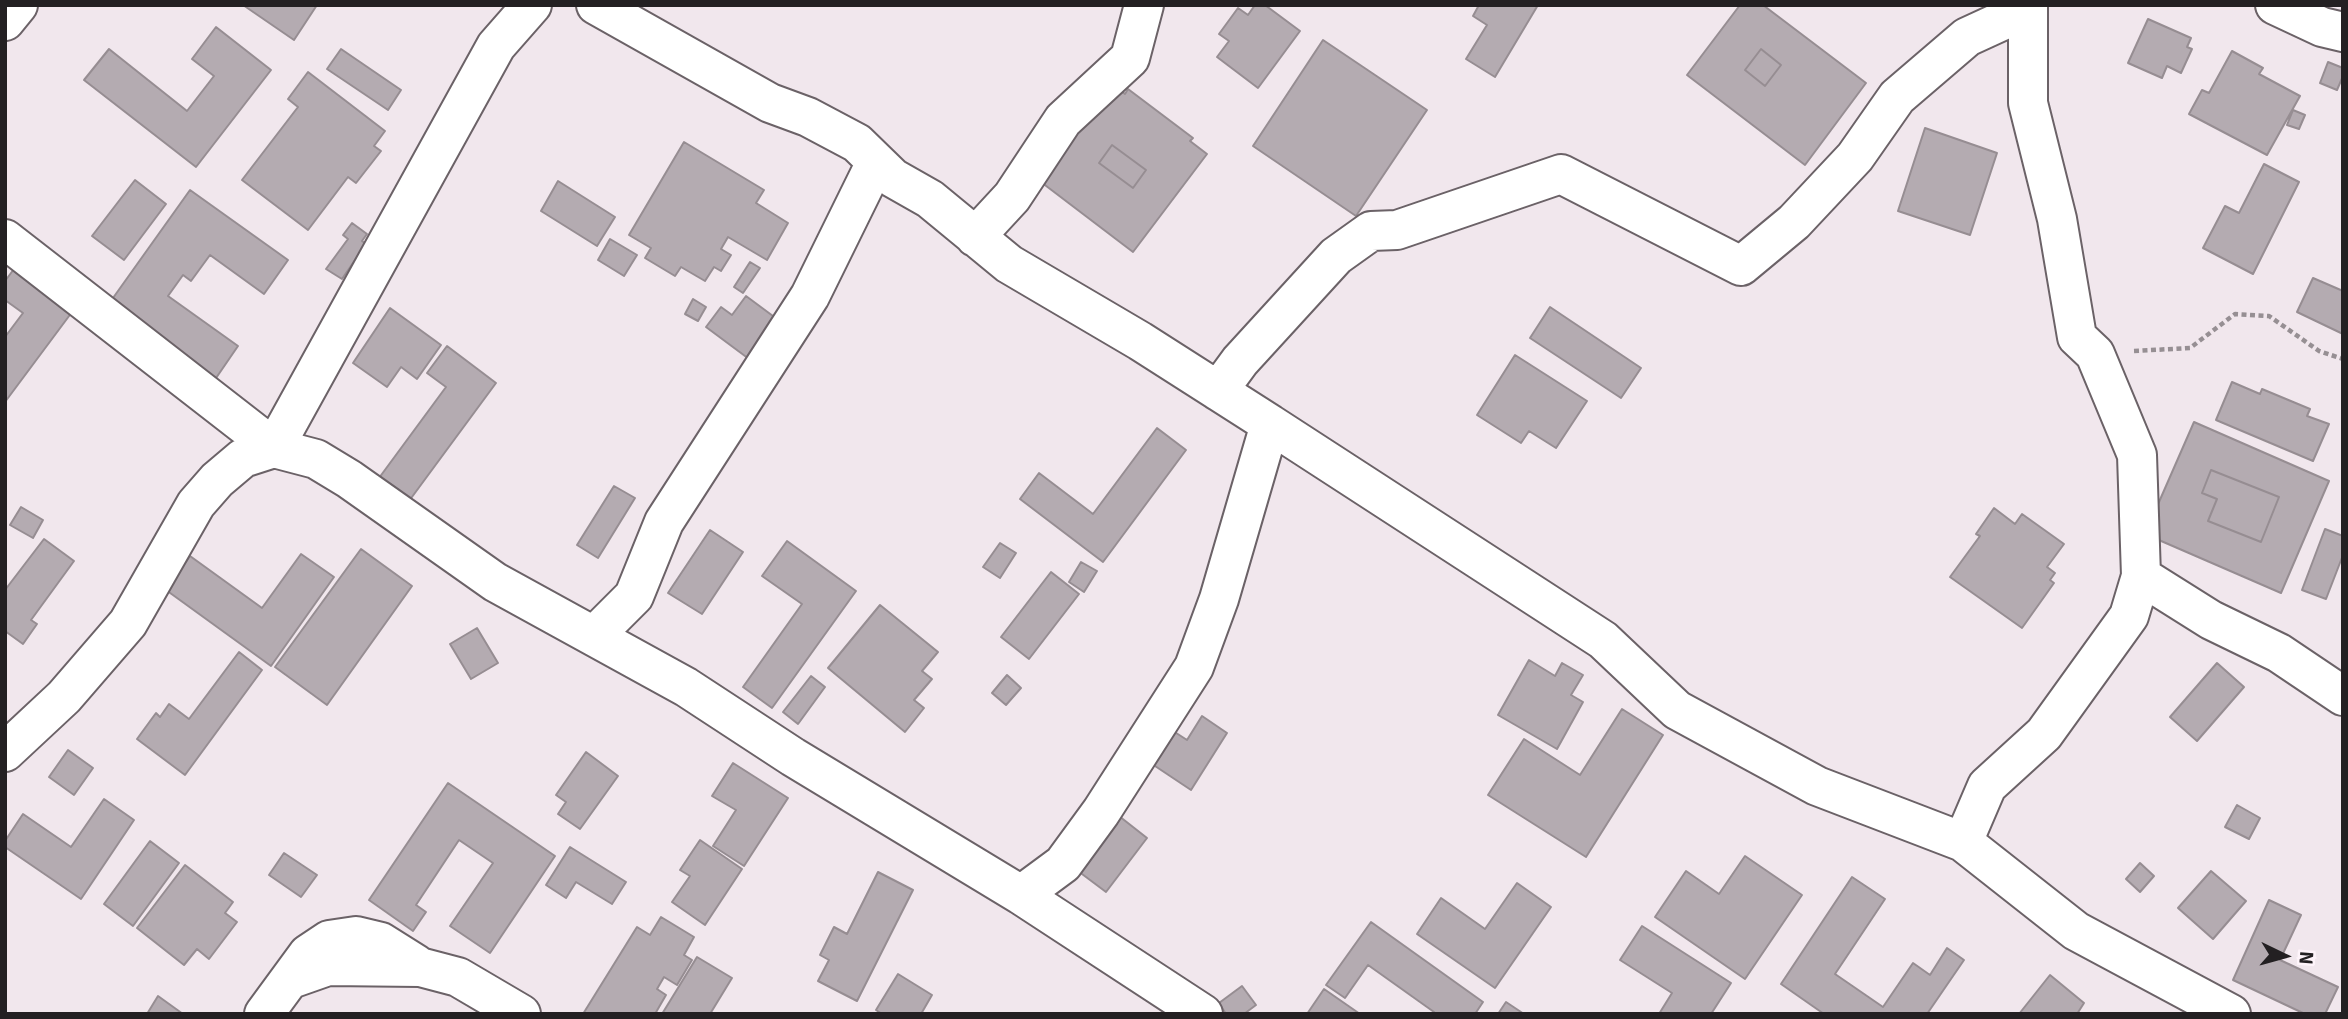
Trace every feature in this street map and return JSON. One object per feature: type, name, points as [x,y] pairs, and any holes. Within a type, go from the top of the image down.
[{"type":"street","points":[[5,21],[18,5]]},
{"type":"street","points":[[5,752],[64,697],[128,623],[196,504],[217,480],[243,458],[274,448],[496,46],[532,5]]},
{"type":"street","points":[[596,5],[771,103],[808,117],[857,144],[893,178],[930,200],[1009,264],[1140,341],[1603,640],[1677,710],[1817,786],[1963,842],[2076,931],[2231,1014]]},
{"type":"street","points":[[975,237],[1012,197],[1063,120],[1130,58],[1144,5]]},
{"type":"street","points":[[2275,5],[2322,27],[2343,32]]},
{"type":"street","points":[[1218,391],[1240,361],[1336,256],[1371,231],[1397,230],[1561,174],[1741,265],[1794,222],[1855,157],[1896,97],[1967,37],[2028,7],[2028,103],[2057,219],[2077,337],[2095,354],[2137,455],[2141,576],[2129,616],[2044,734],[1987,786],[1963,842]]},
{"type":"street","points":[[594,636],[634,596],[664,522],[810,296],[876,162]]},
{"type":"street","points":[[5,239],[274,448],[316,459],[349,479],[495,582],[686,687],[793,757],[1021,895],[1203,1014]]},
{"type":"street","points":[[1021,895],[1063,864],[1101,812],[1194,667],[1219,599],[1270,424]]},
{"type":"street","points":[[2141,576],[2210,620],[2279,653],[2343,696]]},
{"type":"street","points":[[264,1014],[309,954],[329,940],[356,936],[381,942],[420,967],[458,977],[521,1014]]},
{"type":"path","points":[[2095,354],[2190,348],[2235,314],[2269,316],[2319,351],[2343,359]]},
{"type":"building","points":[[243,5],[317,5],[294,40]]},
{"type":"building","points":[[1255,5],[1265,5],[1300,31],[1258,88],[1217,57],[1229,41],[1219,34],[1238,8],[1248,15]]},
{"type":"building","points":[[1479,5],[1538,5],[1495,77],[1466,59],[1487,25],[1473,16]]},
{"type":"building","points":[[1740,5],[1763,5],[1866,83],[1805,165],[1687,75]],"holes":[[[1761,49],[1781,65],[1765,86],[1745,70]]]},
{"type":"building","points":[[2148,19],[2191,38],[2187,47],[2192,49],[2181,73],[2167,66],[2162,78],[2128,63]]},
{"type":"building","points":[[216,27],[271,70],[196,167],[84,80],[109,49],[187,111],[214,76],[192,59]]},
{"type":"building","points":[[1323,40],[1427,110],[1356,216],[1253,146]]},
{"type":"building","points":[[341,49],[401,90],[388,110],[327,69]]},
{"type":"building","points":[[1761,49],[1781,65],[1765,86],[1745,70]]},
{"type":"building","points":[[2232,51],[2263,68],[2259,74],[2300,96],[2267,155],[2189,114],[2202,90],[2209,93]]},
{"type":"building","points":[[2328,62],[2343,68],[2343,76],[2337,90],[2320,83]]},
{"type":"building","points":[[308,72],[385,131],[374,146],[381,151],[356,183],[348,177],[308,230],[242,180],[298,107],[288,99]]},
{"type":"building","points":[[1110,82],[1125,94],[1128,89],[1193,138],[1190,141],[1207,154],[1133,252],[1037,179]],"holes":[[[1112,145],[1146,170],[1133,188],[1099,163]]]},
{"type":"building","points":[[2293,110],[2305,115],[2299,129],[2287,125]]},
{"type":"building","points":[[1925,128],[1997,153],[1970,235],[1898,211]]},
{"type":"building","points":[[684,142],[764,190],[756,203],[788,223],[767,260],[728,237],[721,249],[731,255],[721,271],[714,267],[705,281],[681,267],[675,276],[645,258],[651,248],[629,235]]},
{"type":"building","points":[[1112,145],[1146,170],[1133,188],[1099,163]]},
{"type":"building","points":[[2264,164],[2299,182],[2253,274],[2203,248],[2225,206],[2239,213]]},
{"type":"building","points":[[135,180],[166,204],[124,260],[92,236]]},
{"type":"building","points":[[558,181],[615,217],[597,246],[541,211]]},
{"type":"building","points":[[190,190],[288,260],[264,294],[210,255],[191,281],[183,275],[168,296],[238,346],[214,381],[108,305]]},
{"type":"building","points":[[352,223],[367,234],[362,241],[366,244],[342,279],[326,269],[348,239],[343,235]]},
{"type":"building","points":[[610,239],[637,255],[624,276],[598,260]]},
{"type":"building","points":[[20,261],[78,304],[5,402],[5,337],[23,313],[5,300],[5,281]]},
{"type":"building","points":[[750,262],[760,268],[743,293],[734,287]]},
{"type":"building","points":[[2313,278],[2343,291],[2343,334],[2297,312]]},
{"type":"building","points":[[746,296],[777,319],[749,359],[706,327],[721,307],[732,315]]},
{"type":"building","points":[[693,299],[706,307],[698,321],[685,314]]},
{"type":"building","points":[[1550,307],[1641,368],[1621,398],[1530,338]]},
{"type":"building","points":[[390,308],[441,345],[417,379],[401,367],[387,387],[353,363]]},
{"type":"building","points":[[447,346],[496,383],[409,501],[379,478],[446,387],[427,373]]},
{"type":"building","points":[[1515,355],[1587,401],[1556,448],[1529,431],[1521,443],[1477,415]]},
{"type":"building","points":[[2232,382],[2260,394],[2262,389],[2310,409],[2307,416],[2329,424],[2313,461],[2216,420]]},
{"type":"building","points":[[2194,422],[2329,481],[2281,593],[2145,534]],"holes":[[[2211,470],[2279,497],[2261,542],[2208,521],[2217,499],[2202,493]]]},
{"type":"building","points":[[1157,428],[1186,450],[1103,562],[1020,499],[1039,473],[1093,514]]},
{"type":"building","points":[[2211,470],[2279,497],[2261,542],[2208,521],[2217,499],[2202,493]]},
{"type":"building","points":[[614,486],[635,498],[598,558],[577,545]]},
{"type":"building","points":[[21,507],[43,520],[33,538],[10,525]]},
{"type":"building","points":[[1994,508],[2015,524],[2022,514],[2064,544],[2047,567],[2055,573],[2050,580],[2054,583],[2022,628],[1950,577],[1980,536],[1976,534]]},
{"type":"building","points":[[2325,529],[2343,536],[2343,555],[2326,599],[2302,590]]},
{"type":"building","points":[[710,530],[743,552],[702,614],[668,593]]},
{"type":"building","points":[[44,539],[74,561],[31,620],[37,624],[23,644],[5,631],[5,590]]},
{"type":"building","points":[[787,541],[856,591],[772,708],[743,687],[802,604],[762,576]]},
{"type":"building","points":[[1000,543],[1016,553],[1000,578],[983,567]]},
{"type":"building","points":[[361,549],[412,586],[327,705],[275,667]]},
{"type":"building","points":[[301,554],[334,577],[271,666],[166,590],[190,556],[262,608]]},
{"type":"building","points":[[1081,562],[1097,571],[1084,592],[1069,582]]},
{"type":"building","points":[[1051,572],[1079,594],[1029,659],[1001,637]]},
{"type":"building","points":[[880,605],[938,652],[922,671],[932,679],[914,700],[924,708],[905,732],[828,668]]},
{"type":"building","points":[[477,628],[498,663],[471,679],[450,644]]},
{"type":"building","points":[[239,652],[262,670],[185,775],[137,739],[156,713],[160,717],[169,704],[189,719]]},
{"type":"building","points":[[1529,660],[1555,676],[1562,663],[1583,675],[1571,695],[1583,702],[1557,749],[1498,715]]},
{"type":"building","points":[[2217,663],[2244,687],[2197,741],[2170,717]]},
{"type":"building","points":[[1007,675],[1021,688],[1006,705],[992,693]]},
{"type":"building","points":[[811,676],[825,687],[798,724],[783,712]]},
{"type":"building","points":[[1622,709],[1663,735],[1586,857],[1488,795],[1524,739],[1580,775]]},
{"type":"building","points":[[1202,716],[1227,733],[1191,790],[1146,760],[1167,727],[1187,740]]},
{"type":"building","points":[[68,750],[93,768],[74,795],[49,777]]},
{"type":"building","points":[[586,752],[618,776],[580,829],[558,814],[566,802],[556,795]]},
{"type":"building","points":[[733,763],[788,798],[744,866],[713,846],[736,810],[712,796]]},
{"type":"building","points":[[448,783],[555,856],[490,953],[450,926],[493,863],[459,840],[416,905],[426,912],[413,931],[369,900]]},
{"type":"building","points":[[104,799],[134,820],[81,899],[5,847],[5,841],[23,814],[71,847]]},
{"type":"building","points":[[2237,805],[2260,818],[2249,839],[2225,827]]},
{"type":"building","points":[[1119,816],[1147,838],[1106,892],[1078,871]]},
{"type":"building","points":[[700,840],[742,869],[705,925],[672,902],[690,876],[680,870]]},
{"type":"building","points":[[150,841],[179,863],[133,926],[104,904]]},
{"type":"building","points":[[570,847],[626,882],[612,904],[576,882],[566,898],[546,885]]},
{"type":"building","points":[[284,853],[317,875],[301,897],[269,875]]},
{"type":"building","points":[[1745,856],[1802,895],[1745,979],[1655,917],[1686,871],[1719,894]]},
{"type":"building","points":[[2140,863],[2154,876],[2140,892],[2126,879]]},
{"type":"building","points":[[185,865],[233,902],[225,913],[237,922],[209,959],[197,949],[184,965],[137,928]]},
{"type":"building","points":[[2211,871],[2246,901],[2213,939],[2178,908]]},
{"type":"building","points":[[878,872],[913,890],[857,1001],[818,981],[829,960],[820,955],[834,927],[847,934]]},
{"type":"building","points":[[1852,877],[1885,899],[1835,974],[1883,1007],[1913,963],[1930,975],[1947,948],[1964,960],[1927,1014],[1824,1014],[1781,984]]},
{"type":"building","points":[[1517,883],[1551,907],[1495,988],[1417,934],[1441,898],[1485,929]]},
{"type":"building","points":[[2269,900],[2301,915],[2280,960],[2338,987],[2325,1014],[2305,1014],[2233,980]]},
{"type":"building","points":[[661,917],[694,937],[684,955],[692,960],[677,985],[664,977],[657,989],[666,995],[655,1014],[583,1014],[637,927],[650,935]]},
{"type":"building","points":[[1371,922],[1483,1002],[1475,1014],[1432,1014],[1434,1012],[1368,965],[1345,998],[1326,985]]},
{"type":"building","points":[[1642,926],[1731,983],[1711,1014],[1659,1014],[1672,993],[1620,960]]},
{"type":"building","points":[[697,957],[732,978],[710,1014],[662,1014]]},
{"type":"building","points":[[898,974],[932,995],[921,1014],[882,1014],[876,1010]]},
{"type":"building","points":[[2050,975],[2084,1003],[2077,1014],[2019,1014]]},
{"type":"building","points":[[1242,986],[1256,1005],[1244,1014],[1226,1014],[1219,1003]]},
{"type":"building","points":[[1324,989],[1360,1014],[1307,1014]]},
{"type":"building","points":[[158,996],[183,1014],[147,1014]]},
{"type":"building","points":[[1506,1002],[1524,1014],[1498,1014]]}]
